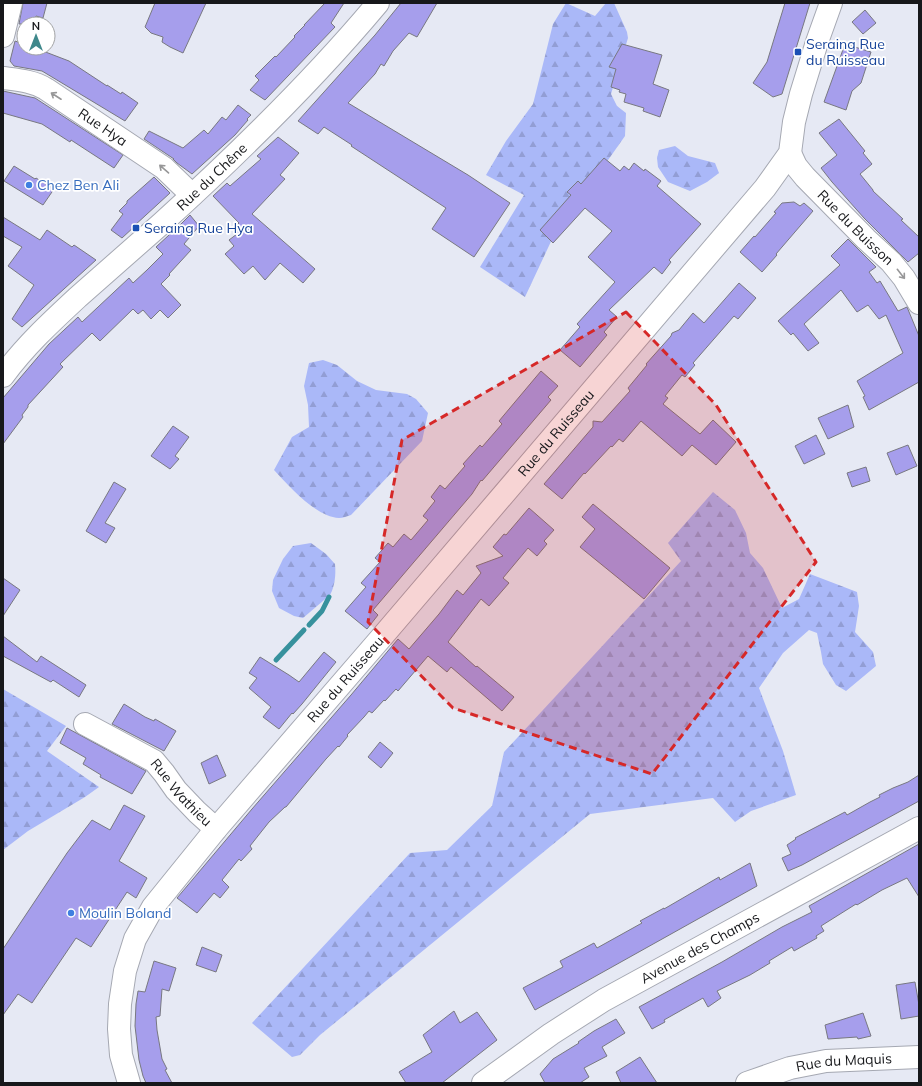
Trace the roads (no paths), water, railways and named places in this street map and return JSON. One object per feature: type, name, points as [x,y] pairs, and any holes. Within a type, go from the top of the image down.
[{"type":"street","points":[[3,36],[11,3]]},
{"type":"street","name":"Rue du Chêne","points":[[3,376],[50,322],[192,196],[275,115],[323,65],[378,3]]},
{"type":"street","name":"Rue du Ruisseau","points":[[216,829],[765,188],[790,153],[794,122],[801,94],[831,3]]},
{"type":"street","name":"Rue Hya","points":[[3,78],[32,83],[46,89],[164,168],[192,196]]},
{"type":"street","name":"Rue du Buisson","points":[[790,153],[796,166],[804,176],[866,239],[891,262],[904,278],[919,303]]},
{"type":"street","name":"Rue Wathieu","points":[[85,724],[154,761],[164,772],[176,790],[216,829],[153,907],[135,939],[125,971],[120,1004],[119,1029],[121,1055],[129,1083]]},
{"type":"street","name":"Avenue des Champs","points":[[486,1082],[551,1034],[604,1000],[919,828]]},
{"type":"street","name":"Rue du Maquis","points":[[747,1083],[790,1068],[826,1061],[919,1057]]},
{"type":"waterway","points":[[309,625],[322,611],[329,597]]},
{"type":"waterway","points":[[276,660],[304,630]]},
{"type":"place","name":"Seraing Rue du Ruisseau","points":[[798,52]]},
{"type":"place","name":"Chez Ben Ali","points":[[29,185]]},
{"type":"place","name":"Seraing Rue Hya","points":[[136,228]]},
{"type":"place","name":"Moulin Boland","points":[[71,913]]}]
